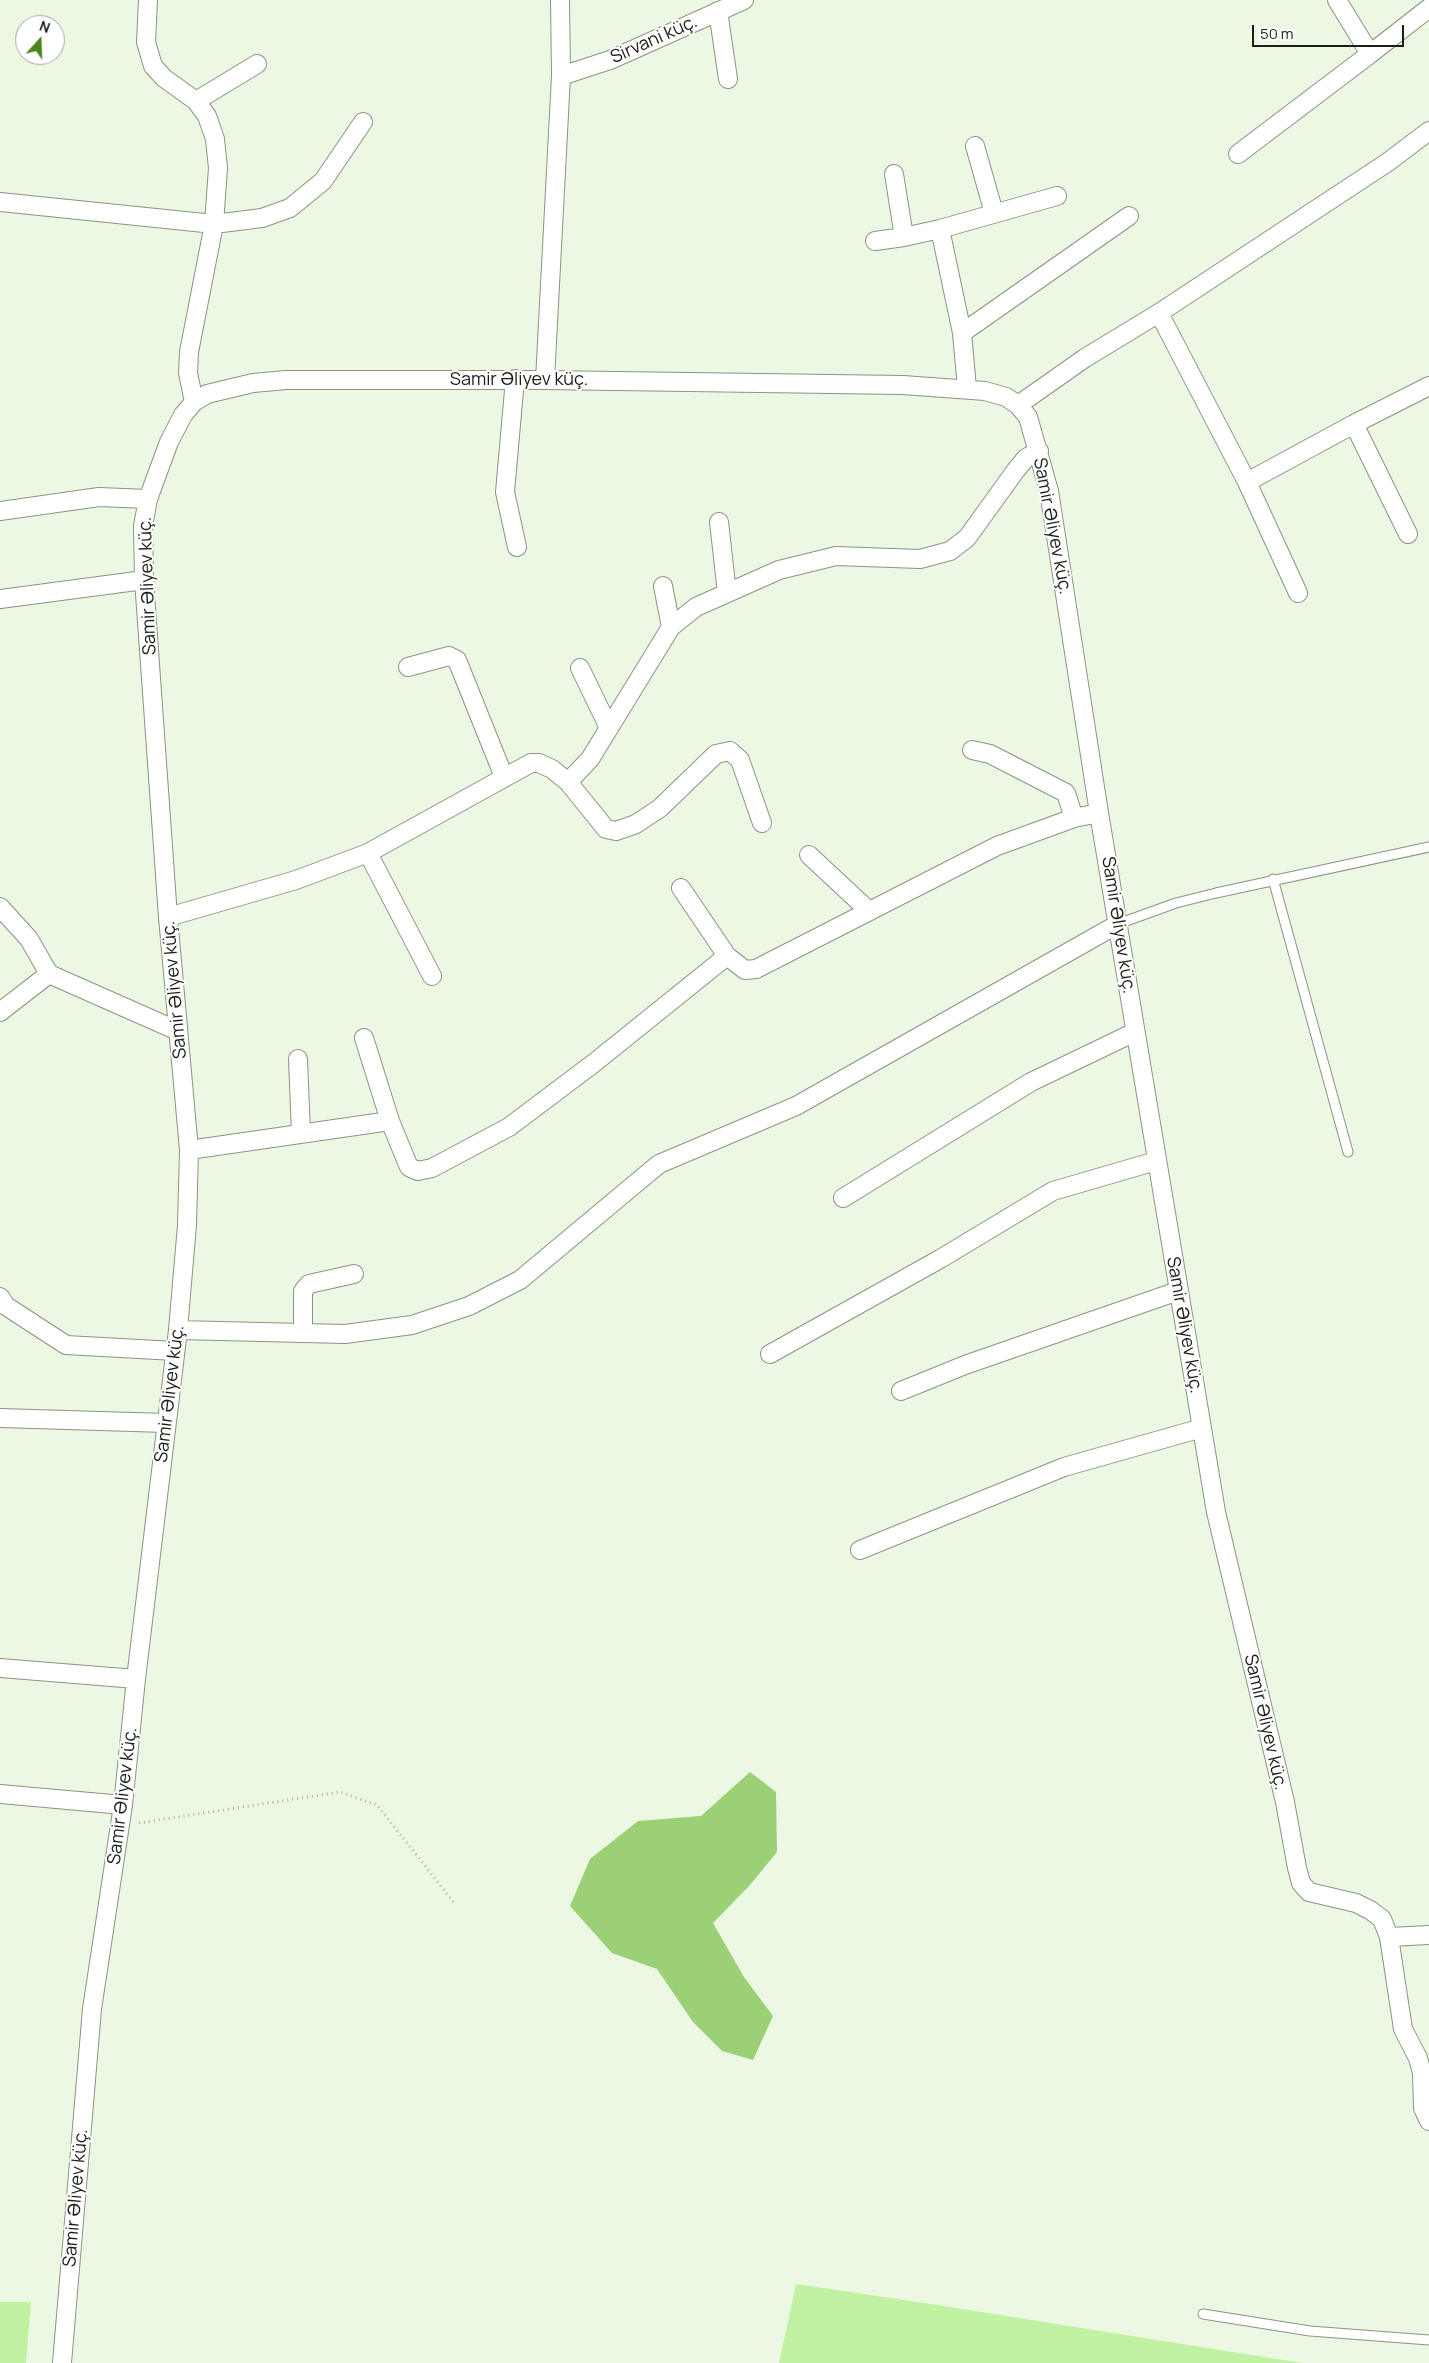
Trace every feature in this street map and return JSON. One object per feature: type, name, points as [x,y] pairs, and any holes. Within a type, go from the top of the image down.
[{"type":"street","points":[[148,0],[146,42],[153,66],[164,78],[196,101],[207,116],[215,139],[218,168],[214,224],[189,352],[188,373],[194,402]]},
{"type":"street","points":[[545,380],[561,76],[560,0]]},
{"type":"street","name":"Sirvani küç.","points":[[561,76],[610,60],[744,0]]},
{"type":"street","points":[[1338,0],[1370,54]]},
{"type":"street","points":[[1238,154],[1429,8]]},
{"type":"street","points":[[718,11],[728,78]]},
{"type":"street","points":[[196,101],[257,64]]},
{"type":"street","points":[[0,202],[214,224],[262,218],[290,208],[323,181],[363,122]]},
{"type":"street","points":[[1018,405],[1085,358],[1159,313],[1388,162],[1429,131]]},
{"type":"street","points":[[975,146],[994,213]]},
{"type":"street","points":[[894,174],[904,237]]},
{"type":"street","points":[[875,241],[940,229],[1057,196]]},
{"type":"street","points":[[962,333],[1129,216]]},
{"type":"street","points":[[940,229],[962,333],[967,388]]},
{"type":"street","points":[[1159,313],[1247,482],[1298,593]]},
{"type":"street","name":"Samir Əliyev küç.","points":[[62,2363],[92,2009],[123,1804],[178,1330],[187,1225],[189,1150],[168,918],[144,580],[143,526],[148,499],[169,442],[183,415],[194,402],[207,394],[227,387],[286,380],[545,380],[903,385],[967,388],[1006,398],[1018,405],[1028,417],[1049,491],[1099,813],[1216,1512],[1285,1802],[1301,1883],[1309,1892],[1356,1903],[1382,1919],[1389,1938],[1403,2029],[1418,2058],[1422,2073],[1423,2108],[1429,2121]]},
{"type":"street","points":[[515,380],[505,492],[517,547]]},
{"type":"street","points":[[1247,482],[1429,386]]},
{"type":"street","points":[[1354,424],[1408,534]]},
{"type":"street","points":[[568,782],[590,759],[671,627],[696,607],[779,570],[836,556],[920,559],[950,551],[967,538],[1026,458],[1039,451]]},
{"type":"street","points":[[0,511],[99,497],[148,499]]},
{"type":"street","points":[[719,522],[727,593]]},
{"type":"street","points":[[0,599],[144,580]]},
{"type":"street","points":[[663,586],[671,627]]},
{"type":"street","points":[[408,667],[449,656],[457,660],[504,777]]},
{"type":"street","points":[[580,668],[609,728]]},
{"type":"street","points":[[972,750],[990,754],[1066,793],[1074,818]]},
{"type":"street","points":[[168,918],[296,880],[368,853],[532,763],[539,763],[552,769],[568,782],[606,829],[616,831],[636,824],[652,813],[716,754],[730,752],[740,760],[762,823]]},
{"type":"street","points":[[682,888],[727,956],[745,970],[756,970],[868,910],[997,846],[1074,818],[1099,813]]},
{"type":"street","points":[[368,853],[432,976]]},
{"type":"street","points":[[809,855],[868,910]]},
{"type":"street","points":[[0,908],[29,939],[49,974],[178,1030]]},
{"type":"street","points":[[178,1330],[345,1334],[412,1325],[470,1306],[520,1280],[659,1164],[796,1106],[1118,924]]},
{"type":"street","points":[[364,1038],[390,1121],[409,1167],[418,1171],[432,1168],[509,1127],[594,1063],[727,956]]},
{"type":"street","points":[[0,1012],[49,974]]},
{"type":"street","points":[[843,1198],[1032,1082],[1135,1032]]},
{"type":"street","points":[[298,1059],[301,1134]]},
{"type":"street","points":[[189,1150],[390,1121]]},
{"type":"street","points":[[770,1354],[940,1259],[1053,1191],[1156,1161]]},
{"type":"street","points":[[302,1333],[303,1291],[309,1284],[354,1274]]},
{"type":"street","points":[[901,1392],[965,1365],[1178,1291]]},
{"type":"street","points":[[0,1297],[6,1306],[66,1345],[175,1351]]},
{"type":"street","points":[[0,1418],[166,1422]]},
{"type":"street","points":[[860,1550],[1064,1467],[1202,1428]]},
{"type":"street","points":[[0,1668],[136,1679]]},
{"type":"street","points":[[0,1794],[123,1804]]},
{"type":"street","points":[[1389,1938],[1429,1935]]},
{"type":"lane","points":[[1118,924],[1176,903],[1273,879],[1429,847]]},
{"type":"lane","points":[[1273,879],[1348,1152]]},
{"type":"lane","points":[[1203,2314],[1310,2331],[1429,2340]]},
{"type":"path","points":[[120,1823],[161,1820],[340,1792],[377,1805],[456,1904]]},
{"type":"shaded area","points":[[750,1772],[776,1792],[777,1852],[750,1885],[713,1923],[744,1977],[773,2016],[753,2060],[722,2051],[693,2022],[657,1969],[612,1953],[570,1906],[590,1859],[638,1821],[701,1816]]},
{"type":"shaded area","points":[[796,2284],[931,2304],[1302,2363],[779,2363]]},
{"type":"shaded area","points":[[0,2302],[31,2302],[26,2363],[0,2363]]}]
